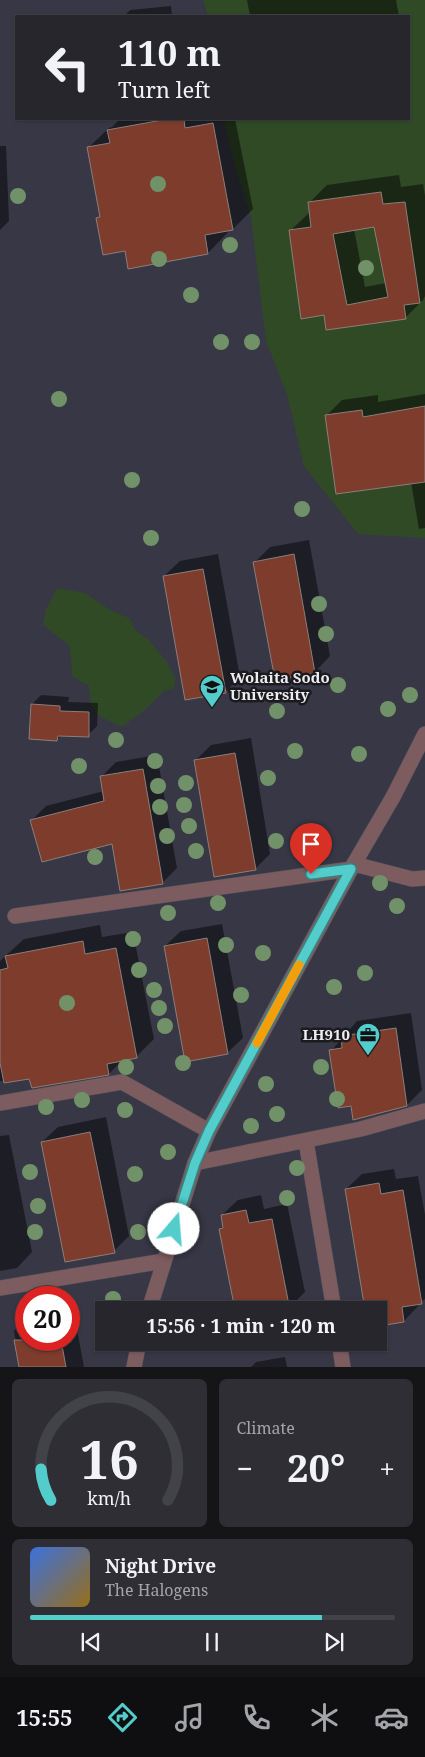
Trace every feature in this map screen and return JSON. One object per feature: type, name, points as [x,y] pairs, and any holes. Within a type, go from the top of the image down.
[{"type":"lane","points":[[152,1301],[195,1163],[209,1131],[352,867],[393,797],[425,734]]},
{"type":"lane","points":[[15,916],[352,867],[412,879],[425,878]]},
{"type":"lane","points":[[0,1103],[122,1082],[209,1131]]},
{"type":"lane","points":[[195,1163],[361,1130],[425,1111]]},
{"type":"lane","points":[[306,1141],[333,1301]]},
{"type":"lane","points":[[0,1288],[164,1260]]},
{"type":"lane","points":[[134,1367],[137,1351]]},
{"type":"lane","points":[[340,1351],[343,1367]]},
{"type":"shaded area","name":"Wolaita Sodo University","points":[[0,0],[425,0],[425,1367],[0,1367]]},
{"type":"green space","points":[[203,0],[425,0],[425,538],[358,534],[304,466],[287,395],[266,341],[251,217],[235,167],[224,120],[410,120],[410,15],[208,15]]},
{"type":"green space","points":[[57,588],[85,593],[110,610],[129,618],[135,630],[149,640],[167,662],[175,678],[174,688],[164,691],[147,708],[122,727],[99,716],[91,706],[89,686],[72,676],[68,644],[43,624],[46,610]]},
{"type":"building","points":[[162,120],[184,120],[185,128],[213,123],[233,230],[205,235],[208,254],[128,269],[125,251],[103,255],[96,218],[100,217],[87,147],[110,143],[107,130]]},
{"type":"building","points":[[381,192],[383,204],[405,202],[420,303],[404,305],[406,319],[326,330],[324,315],[301,319],[289,230],[311,227],[308,202]],"holes":[[[374,227],[388,297],[347,305],[333,234]]]},
{"type":"building","points":[[425,406],[425,482],[336,494],[325,415],[362,410],[363,417]]},
{"type":"building","points":[[294,554],[315,673],[275,680],[253,562]]},
{"type":"building","points":[[203,569],[226,693],[185,700],[163,576]]},
{"type":"building","points":[[31,704],[60,706],[60,711],[89,712],[89,737],[58,736],[57,741],[29,739]]},
{"type":"building","points":[[235,753],[256,870],[214,877],[194,760]]},
{"type":"building","points":[[143,769],[163,884],[120,891],[112,844],[42,862],[30,820],[104,801],[100,776]]},
{"type":"building","points":[[207,938],[228,1054],[185,1062],[164,946]]},
{"type":"building","points":[[83,941],[85,954],[116,948],[137,1058],[107,1064],[109,1075],[32,1088],[29,1079],[4,1083],[0,1063],[0,970],[8,968],[5,956]]},
{"type":"building","points":[[396,1028],[407,1106],[353,1120],[351,1106],[338,1108],[329,1050],[342,1048],[341,1036]]},
{"type":"building","points":[[90,1132],[115,1253],[65,1262],[41,1142]]},
{"type":"building","points":[[379,1183],[381,1194],[403,1190],[422,1304],[402,1307],[404,1322],[387,1325],[387,1301],[364,1301],[345,1189]]},
{"type":"building","points":[[246,1210],[249,1223],[272,1219],[288,1301],[233,1301],[219,1229],[223,1228],[221,1215]]},
{"type":"building","points":[[16,1351],[63,1351],[66,1367],[19,1367]]},
{"type":"slow traffic","points":[[257,1043],[299,965]]},
{"type":"place","name":"Wolaita Sodo University","points":[[212,708]]},
{"type":"place","name":"LH910","points":[[368,1056]]},
{"type":"route","points":[[174,1229],[195,1163],[209,1131],[351,869],[311,874]]}]
